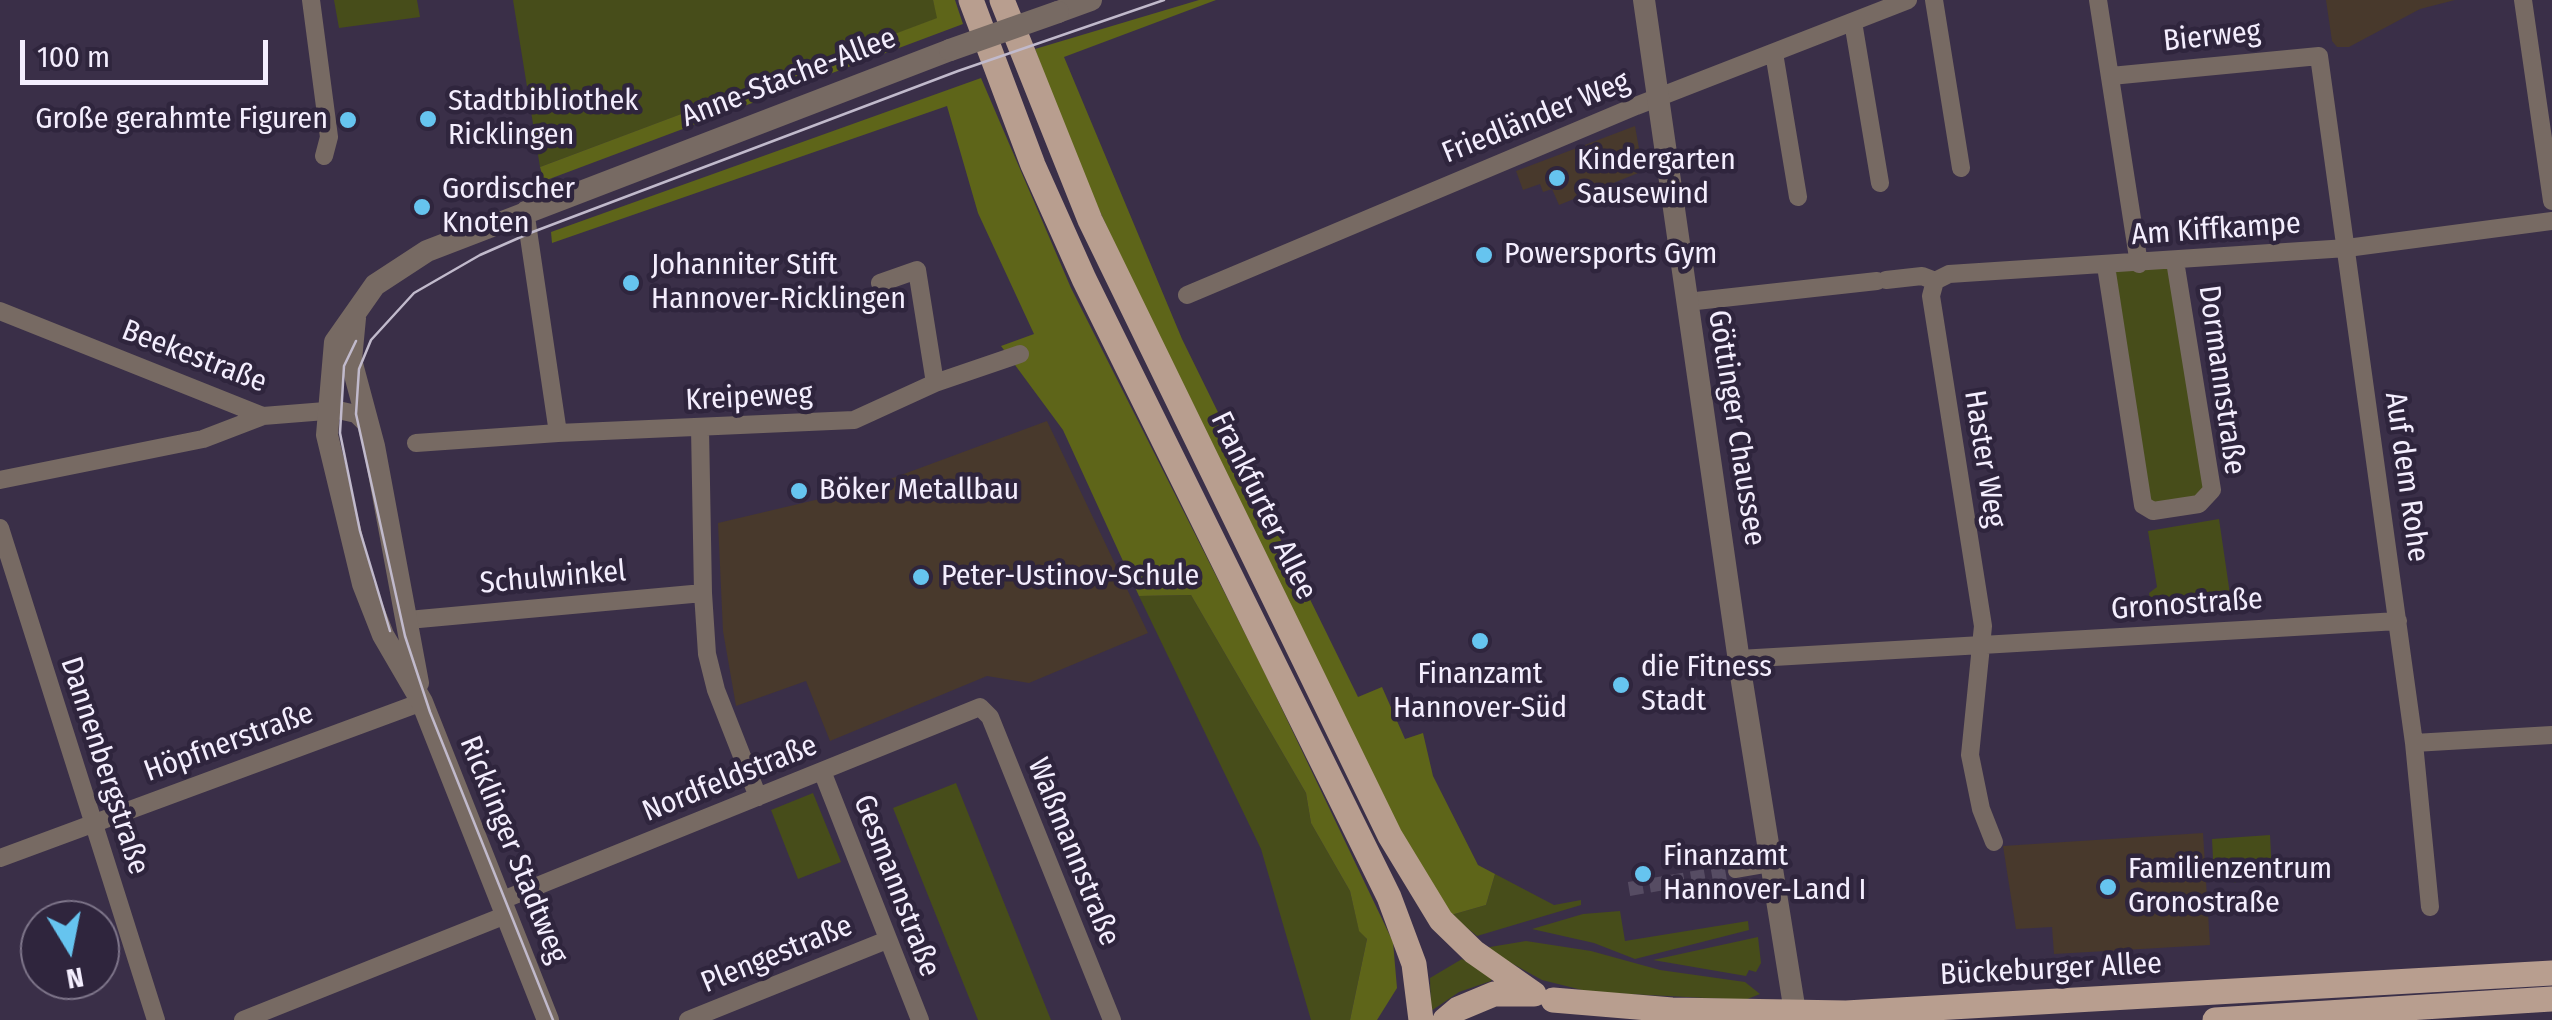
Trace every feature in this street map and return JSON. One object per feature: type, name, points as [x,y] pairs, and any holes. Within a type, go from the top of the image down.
[{"type":"main road","name":"Frankfurter Allee","points":[[971,0],[1034,165],[1084,280],[1388,897],[1414,964],[1421,1020]]},
{"type":"main road","name":"Frankfurter Allee","points":[[1002,0],[1090,220],[1390,836],[1441,920],[1474,952],[1582,1020]]},
{"type":"main road","name":"Bückeburger Allee","points":[[1445,1020],[1458,1009],[1494,994],[1672,1010],[1796,1016],[2552,972]]},
{"type":"main road","points":[[2215,1020],[2552,999]]},
{"type":"street","points":[[311,0],[329,137],[324,156]]},
{"type":"street","name":"Anne-Stache-Allee","points":[[328,423],[335,342],[375,285],[426,251],[525,210],[1091,0]]},
{"type":"street","name":"Göttinger Chaussee","points":[[1644,0],[1739,659],[1796,1016]]},
{"type":"street","name":"Friedländer Weg","points":[[1186,294],[1908,0]]},
{"type":"street","points":[[1934,0],[1961,168]]},
{"type":"street","points":[[2098,0],[2139,264]]},
{"type":"street","points":[[2523,0],[2552,201]]},
{"type":"street","points":[[1854,22],[1880,182]]},
{"type":"street","points":[[1774,53],[1798,197]]},
{"type":"street","name":"Bierweg","points":[[2111,76],[2319,56]]},
{"type":"street","name":"Auf dem Rohe","points":[[2319,56],[2414,743],[2430,907]]},
{"type":"street","points":[[525,210],[558,433]]},
{"type":"street","name":"Am Kiffkampe","points":[[1686,302],[1922,276],[1935,281],[1949,274],[2347,248],[2552,220]]},
{"type":"street","name":"Dormannstraße","points":[[2106,266],[2143,505],[2153,511],[2199,504],[2212,490],[2175,261]]},
{"type":"street","points":[[880,282],[917,270],[935,383]]},
{"type":"street","name":"Haster Weg","points":[[1935,281],[1930,296],[1983,626],[1981,647]]},
{"type":"street","points":[[328,423],[353,366],[358,305]]},
{"type":"street","name":"Beekestraße","points":[[0,312],[262,416],[328,423],[356,414],[369,428]]},
{"type":"street","name":"Kreipeweg","points":[[416,442],[854,420],[935,383],[1020,354]]},
{"type":"street","points":[[353,366],[369,428]]},
{"type":"street","points":[[0,480],[203,439],[262,416]]},
{"type":"street","name":"Ricklinger Stadtweg","points":[[328,423],[363,584],[383,635],[422,702],[548,1020]]},
{"type":"street","name":"Ricklinger Stadtweg","points":[[369,428],[422,702]]},
{"type":"street","points":[[700,428],[707,654],[716,690],[758,797]]},
{"type":"street","name":"Dannenbergstraße","points":[[0,528],[156,1020]]},
{"type":"street","name":"Schulwinkel","points":[[408,620],[703,593]]},
{"type":"street","name":"Gronostraße","points":[[1739,659],[2398,621]]},
{"type":"street","points":[[1981,647],[1970,755],[1981,808],[1994,842]]},
{"type":"street","name":"Höpfnerstraße","points":[[0,858],[422,702]]},
{"type":"street","name":"Nordfeldstraße","points":[[242,1020],[758,797],[980,707]]},
{"type":"street","name":"Waßmannstraße","points":[[980,707],[990,717],[1112,1020]]},
{"type":"street","points":[[2414,743],[2552,735]]},
{"type":"street","name":"Gesmannstraße","points":[[822,771],[920,1020]]},
{"type":"street","points":[[1734,871],[1770,864]]},
{"type":"street","name":"Plengestraße","points":[[688,1020],[888,940]]},
{"type":"shaded area","points":[[2326,0],[2455,0],[2420,9],[2349,47],[2337,47],[2332,41]]},
{"type":"shaded area","points":[[1635,126],[1643,171],[1559,205],[1552,189],[1543,192],[1540,184],[1523,190],[1516,171]]},
{"type":"shaded area","name":"Peter-Ustinov-Schule","points":[[1047,421],[1148,633],[1029,683],[987,676],[830,741],[806,681],[736,706],[723,631],[718,523],[866,488]]},
{"type":"shaded area","name":"Familienzentrum Gronostraße","points":[[2203,833],[2210,945],[2054,954],[2052,927],[2016,929],[2003,846]]},
{"type":"green space","points":[[334,0],[417,0],[420,17],[339,28]]},
{"type":"green space","points":[[513,0],[933,0],[938,18],[540,167]]},
{"type":"green space","points":[[933,0],[955,0],[963,24],[544,181],[540,167],[937,18]]},
{"type":"green space","points":[[1199,0],[1216,0],[1064,57],[1182,339],[1358,697],[1382,687],[1405,739],[1423,733],[1433,776],[1478,865],[1495,874],[1486,905],[1451,915],[1422,878],[1157,337],[1072,150],[1035,49]]},
{"type":"green space","points":[[981,78],[1071,288],[1261,665],[1393,942],[1397,988],[1377,1020],[1350,1020],[1367,939],[1359,931],[1350,891],[1311,823],[1306,793],[1191,595],[1139,596],[1063,430],[1001,346],[1034,334],[978,213],[947,106],[552,243],[551,232]]},
{"type":"green space","points":[[2175,261],[2212,490],[2153,511],[2106,266]]},
{"type":"green space","points":[[2219,519],[2231,601],[2152,613],[2149,593],[2157,587],[2148,531]]},
{"type":"green space","points":[[1191,595],[1306,793],[1311,823],[1350,891],[1359,930],[1367,939],[1350,1020],[1311,1020],[1261,849],[1139,596]]},
{"type":"green space","points":[[956,783],[1051,1020],[978,1020],[893,808]]},
{"type":"green space","points":[[813,793],[841,862],[798,879],[771,810]]},
{"type":"green space","points":[[2270,835],[2272,875],[2260,876],[2255,881],[2240,877],[2235,883],[2230,877],[2214,878],[2212,839]]},
{"type":"green space","points":[[1495,874],[1554,905],[1581,900],[1581,905],[1477,936],[1451,915],[1486,905]]},
{"type":"green space","points":[[1620,911],[1625,941],[1748,921],[1749,930],[1635,959],[1594,943],[1532,929],[1583,914]]},
{"type":"green space","points":[[1758,937],[1761,963],[1756,972],[1749,970],[1746,976],[1653,960]]},
{"type":"green space","points":[[1526,941],[1591,951],[1660,970],[1745,982],[1760,994],[1745,1000],[1590,992],[1542,980],[1484,948]]},
{"type":"green space","points":[[1462,959],[1492,976],[1491,981],[1459,992],[1431,1011],[1430,978]]},
{"type":"tunnel","points":[[1629,889],[1735,871]]},
{"type":"tram line","points":[[553,1020],[430,712],[405,636],[356,414],[359,369],[371,340],[414,293],[480,255],[530,233],[958,71],[1164,0]]},
{"type":"tram line","points":[[356,341],[344,366],[340,433],[360,531],[390,631]]},
{"type":"place","name":"Stadtbibliothek Ricklingen","points":[[428,119]]},
{"type":"place","name":"Große gerahmte Figuren","points":[[348,120]]},
{"type":"place","name":"Kindergarten Sausewind","points":[[1557,178]]},
{"type":"place","name":"Gordischer Knoten","points":[[422,207]]},
{"type":"place","name":"Powersports Gym","points":[[1484,255]]},
{"type":"place","name":"Johanniter Stift Hannover-Ricklingen","points":[[631,283]]},
{"type":"place","name":"Böker Metallbau","points":[[799,491]]},
{"type":"place","name":"Peter-Ustinov-Schule","points":[[921,577]]},
{"type":"place","name":"Finanzamt Hannover-Süd","points":[[1480,641]]},
{"type":"place","name":"die Fitness Stadt","points":[[1621,685]]},
{"type":"place","name":"Finanzamt Hannover-Land I","points":[[1643,874]]},
{"type":"place","name":"Familienzentrum Gronostraße","points":[[2108,887]]}]
